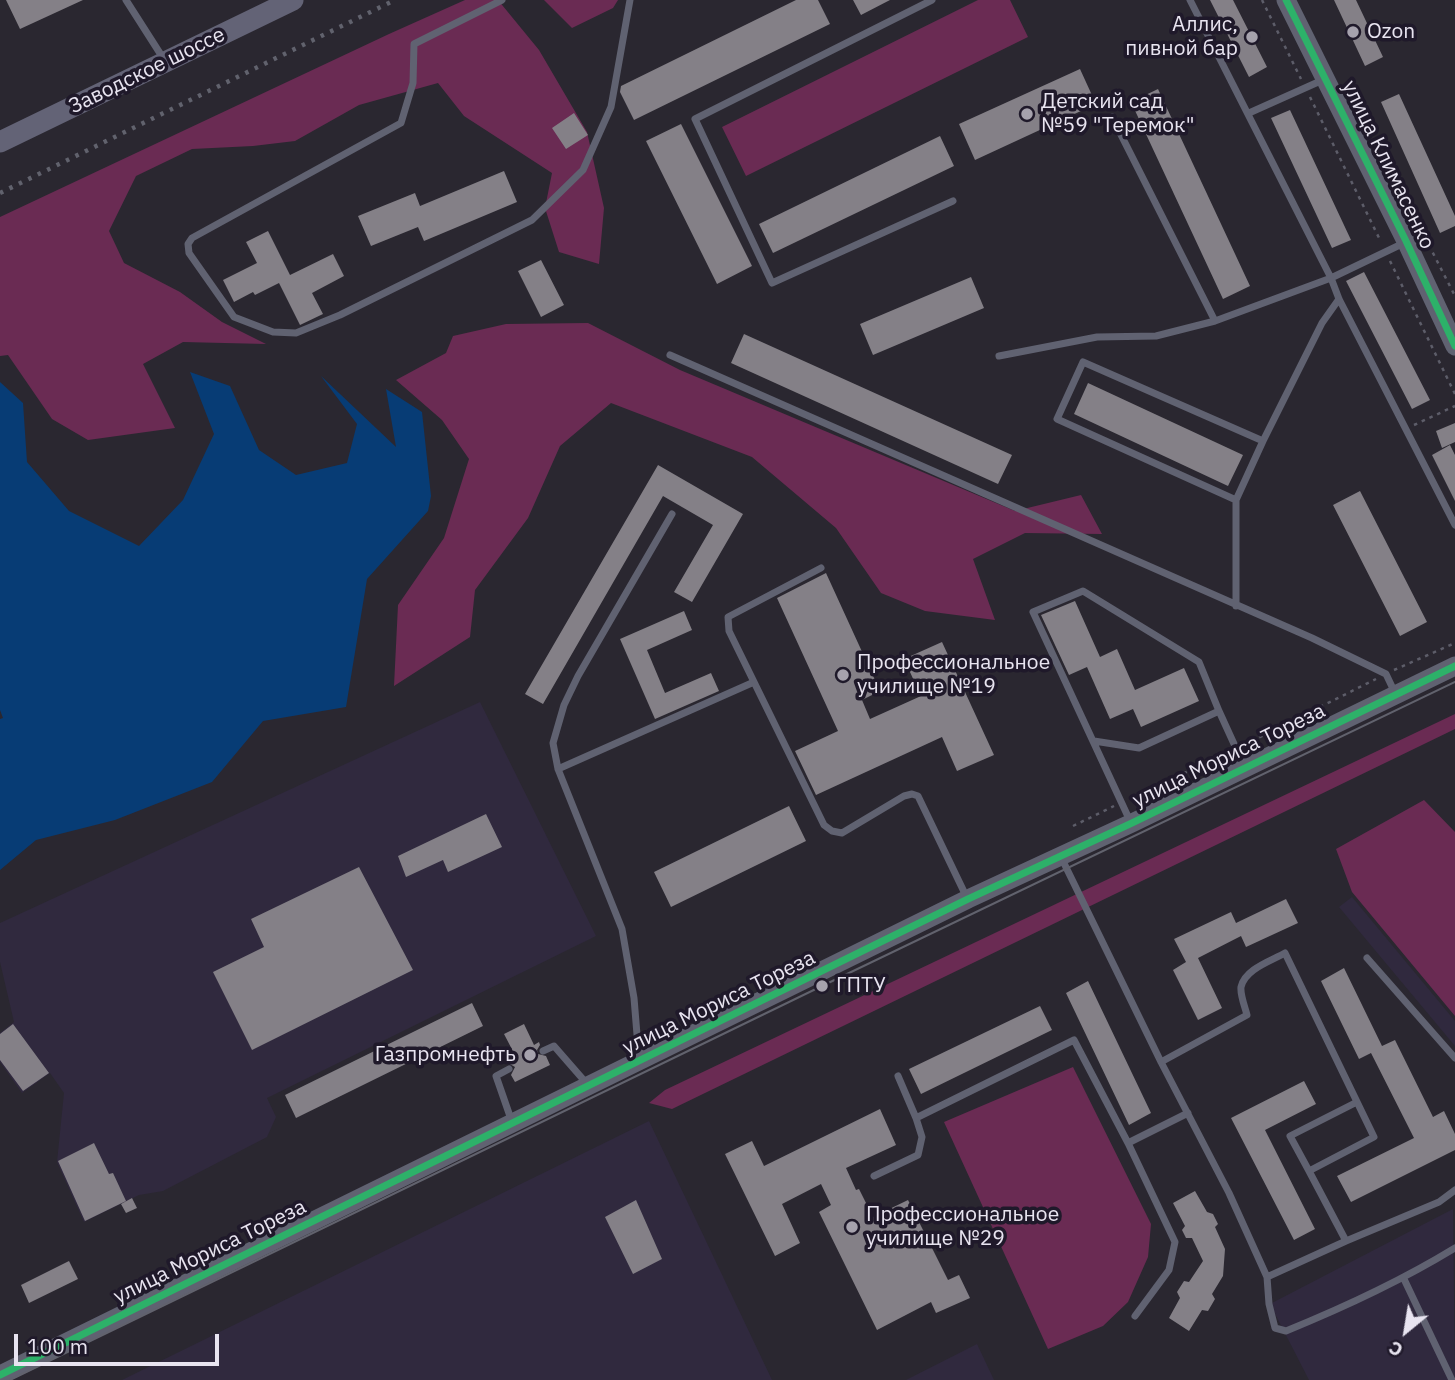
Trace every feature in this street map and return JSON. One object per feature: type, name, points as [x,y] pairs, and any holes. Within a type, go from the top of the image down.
[{"type":"main road","name":"Заводское шоссе","points":[[0,142],[293,0]]},
{"type":"street","name":"улица Климасенко","points":[[1286,0],[1455,346]]},
{"type":"street","name":"улица Мориса Тореза","points":[[0,1375],[968,899],[1132,823],[1455,666]]},
{"type":"lane","points":[[126,0],[166,62]]},
{"type":"lane","points":[[502,0],[414,44],[412,83],[401,122],[192,238],[188,244],[189,253],[234,317],[273,331],[296,334],[340,316],[532,220],[583,170],[611,107],[631,0]]},
{"type":"lane","points":[[932,0],[695,120],[772,284],[953,201]]},
{"type":"lane","points":[[1190,0],[1455,525]]},
{"type":"lane","points":[[1249,113],[1326,79]]},
{"type":"lane","points":[[1112,117],[1215,321]]},
{"type":"lane","points":[[999,356],[1097,337],[1156,336],[1215,321],[1331,278],[1406,241]]},
{"type":"lane","points":[[1236,606],[1236,500],[1322,323],[1339,299]]},
{"type":"lane","points":[[670,355],[1312,638],[1386,674],[1396,694]]},
{"type":"lane","points":[[1236,500],[1057,419],[1083,362],[1264,441]]},
{"type":"lane","points":[[639,1062],[634,998],[622,929],[558,769],[553,743],[564,705],[578,676],[672,514]]},
{"type":"lane","points":[[821,568],[728,617],[729,631],[824,825],[842,834],[904,796],[918,796],[968,899]]},
{"type":"lane","points":[[1132,823],[1033,612],[1083,592],[1199,662],[1245,768]]},
{"type":"lane","points":[[558,769],[754,682]]},
{"type":"lane","points":[[1094,741],[1139,748],[1219,711]]},
{"type":"lane","points":[[1061,856],[1161,1062],[1229,1193],[1267,1277],[1269,1304],[1275,1328],[1286,1331],[1339,1310],[1404,1279],[1455,1248]]},
{"type":"lane","points":[[1161,1062],[1247,1015],[1240,989],[1244,979],[1254,970],[1285,953],[1374,1137],[1309,1171]]},
{"type":"lane","points":[[1367,958],[1455,1058]]},
{"type":"lane","points":[[916,1118],[1074,1040],[1128,1143],[1175,1242],[1169,1270],[1135,1316]]},
{"type":"lane","points":[[543,1051],[554,1046],[589,1086]]},
{"type":"lane","points":[[509,1069],[496,1076],[512,1124]]},
{"type":"lane","points":[[874,1176],[918,1155],[922,1137],[898,1076]]},
{"type":"lane","points":[[1346,1241],[1290,1136],[1357,1102]]},
{"type":"lane","points":[[1128,1143],[1188,1113]]},
{"type":"lane","points":[[1267,1277],[1439,1202],[1455,1190]]},
{"type":"lane","points":[[1404,1279],[1452,1380]]},
{"type":"path","points":[[1262,0],[1455,394]]},
{"type":"path","points":[[1405,429],[1455,406]]},
{"type":"path","points":[[1073,826],[1455,643]]},
{"type":"shaded area","points":[[465,0],[498,0],[539,50],[587,132],[604,208],[599,264],[559,252],[545,208],[552,173],[464,116],[438,83],[359,105],[295,141],[192,149],[136,176],[109,231],[124,263],[180,292],[222,322],[266,344],[183,342],[143,364],[175,428],[88,440],[52,419],[8,355],[0,356],[0,217]]},
{"type":"shaded area","points":[[544,0],[618,0],[613,8],[572,28]]},
{"type":"shaded area","points":[[978,0],[1010,0],[1028,37],[746,176],[722,127]]},
{"type":"shaded area","points":[[588,323],[680,370],[1015,511],[1081,495],[1102,534],[1025,533],[973,559],[995,620],[925,611],[881,593],[836,528],[752,457],[611,403],[560,446],[528,518],[475,590],[470,637],[394,686],[398,605],[444,538],[469,459],[442,420],[396,380],[446,353],[453,336],[506,324]]},
{"type":"shaded area","points":[[480,702],[596,936],[267,1098],[276,1117],[267,1137],[163,1191],[139,1195],[84,1222],[57,1162],[64,1093],[50,1073],[22,1093],[0,1062],[0,1033],[14,1022],[0,962],[0,923]]},
{"type":"shaded area","points":[[1455,714],[1455,729],[672,1109],[649,1103],[665,1090]]},
{"type":"shaded area","points":[[1424,800],[1455,832],[1455,1016],[1352,892],[1336,849]]},
{"type":"shaded area","points":[[1352,897],[1455,1021],[1455,1046],[1339,907]]},
{"type":"shaded area","points":[[1073,1067],[1151,1224],[1148,1257],[1128,1302],[1103,1326],[1048,1349],[944,1122]]},
{"type":"shaded area","points":[[649,1121],[772,1380],[122,1380]]},
{"type":"shaded area","points":[[1453,1209],[1455,1380],[1309,1380],[1270,1304]]},
{"type":"shaded area","points":[[977,1344],[994,1380],[906,1380]]},
{"type":"water","points":[[190,372],[230,386],[259,450],[296,475],[347,463],[357,424],[321,376],[396,447],[386,389],[422,412],[431,496],[428,511],[367,579],[346,707],[263,721],[212,782],[115,820],[36,840],[0,870],[0,719],[3,718],[0,710],[0,382],[23,403],[27,462],[69,511],[139,546],[183,500],[214,434]]},
{"type":"building","points":[[6,0],[83,0],[20,29]]},
{"type":"building","points":[[796,0],[818,0],[830,24],[634,120],[620,92],[621,86]]},
{"type":"building","points":[[853,0],[890,0],[861,15]]},
{"type":"building","points":[[1210,0],[1233,0],[1267,67],[1249,77]]},
{"type":"building","points":[[1334,0],[1356,0],[1383,57],[1365,66]]},
{"type":"building","name":"Детский сад №59 \"Теремок\"","points":[[1080,69],[1096,104],[975,160],[959,124]]},
{"type":"building","points":[[1158,89],[1250,286],[1223,299],[1131,102]]},
{"type":"building","points":[[1399,94],[1455,216],[1455,226],[1440,233],[1381,102]]},
{"type":"building","points":[[1290,110],[1351,240],[1332,248],[1271,118]]},
{"type":"building","points":[[574,113],[588,135],[566,149],[552,128]]},
{"type":"building","points":[[681,124],[752,266],[717,284],[646,141]]},
{"type":"building","points":[[940,136],[954,166],[773,253],[759,224]]},
{"type":"building","points":[[504,171],[517,202],[424,241],[418,227],[371,246],[358,216],[415,193],[420,206]]},
{"type":"building","points":[[268,231],[290,275],[333,254],[344,276],[312,293],[323,314],[300,325],[279,283],[234,302],[223,280],[257,263],[246,242]]},
{"type":"building","points":[[541,260],[564,305],[541,317],[518,271]]},
{"type":"building","points":[[1364,272],[1430,400],[1412,409],[1346,281]]},
{"type":"building","points":[[971,277],[984,308],[873,355],[860,324]]},
{"type":"building","points":[[744,334],[1012,455],[998,484],[731,363]]},
{"type":"building","points":[[1088,383],[1243,455],[1228,486],[1074,414]]},
{"type":"building","points":[[1455,423],[1455,442],[1442,448],[1436,431]]},
{"type":"building","points":[[1450,445],[1455,455],[1455,501],[1432,455]]},
{"type":"building","points":[[658,465],[743,514],[692,602],[674,592],[713,525],[663,496],[543,704],[525,694]]},
{"type":"building","points":[[1360,491],[1427,622],[1400,636],[1333,505]]},
{"type":"building","name":"Профессиональное училище №19","points":[[826,573],[880,691],[862,700],[870,719],[921,696],[904,659],[942,642],[994,755],[957,771],[942,737],[816,795],[795,751],[838,731],[777,598]]},
{"type":"building","points":[[1075,601],[1100,657],[1117,649],[1135,690],[1184,668],[1199,701],[1141,727],[1133,709],[1110,719],[1087,667],[1069,675],[1041,615]]},
{"type":"building","points":[[684,611],[692,630],[647,650],[665,693],[711,673],[719,691],[655,719],[620,639]]},
{"type":"building","points":[[789,806],[806,841],[671,907],[654,872]]},
{"type":"building","points":[[486,814],[502,847],[448,872],[443,860],[406,877],[398,856]]},
{"type":"building","points":[[359,867],[413,970],[252,1050],[213,972],[264,947],[251,919]]},
{"type":"building","points":[[1286,899],[1298,923],[1246,947],[1241,936],[1198,958],[1222,1008],[1198,1020],[1173,970],[1186,962],[1174,939],[1231,912],[1236,923]]},
{"type":"building","points":[[1344,968],[1382,1046],[1395,1040],[1433,1117],[1444,1111],[1455,1134],[1455,1150],[1351,1202],[1337,1176],[1414,1138],[1371,1053],[1359,1059],[1321,981]]},
{"type":"building","points":[[1088,981],[1151,1113],[1129,1125],[1066,993]]},
{"type":"building","points":[[472,1003],[483,1026],[296,1118],[285,1095]]},
{"type":"building","points":[[1040,1006],[1052,1030],[921,1094],[909,1069]]},
{"type":"building","points":[[13,1024],[49,1073],[23,1091],[0,1060],[0,1034]]},
{"type":"building","name":"Газпромнефть","points":[[524,1024],[534,1045],[539,1042],[538,1054],[546,1056],[550,1065],[515,1082],[511,1075],[515,1067],[508,1063],[517,1059],[504,1034]]},
{"type":"building","points":[[1304,1081],[1316,1104],[1265,1130],[1315,1229],[1294,1240],[1231,1118]]},
{"type":"building","name":"Профессиональное училище №29","points":[[880,1109],[896,1145],[846,1168],[856,1190],[859,1189],[873,1217],[908,1200],[948,1280],[959,1275],[970,1298],[936,1313],[931,1302],[877,1330],[819,1212],[831,1205],[821,1184],[782,1204],[800,1243],[775,1256],[725,1154],[752,1141],[764,1166]]},
{"type":"building","points":[[94,1143],[109,1174],[113,1173],[126,1201],[85,1221],[58,1161]]},
{"type":"building","points":[[1195,1191],[1207,1212],[1213,1214],[1218,1224],[1215,1227],[1225,1249],[1223,1276],[1212,1294],[1215,1299],[1208,1311],[1202,1310],[1189,1331],[1169,1318],[1180,1298],[1177,1292],[1184,1281],[1189,1282],[1203,1261],[1192,1238],[1186,1238],[1182,1230],[1185,1226],[1173,1203]]},
{"type":"building","points":[[132,1198],[137,1208],[126,1213],[121,1204]]},
{"type":"building","points":[[636,1200],[662,1259],[633,1274],[605,1217]]},
{"type":"building","points":[[69,1261],[78,1279],[29,1303],[21,1285]]},
{"type":"tram line","points":[[10,1380],[1455,682]]},
{"type":"railway","points":[[0,193],[395,0]]},
{"type":"cycle path","points":[[1286,0],[1455,346]]},
{"type":"cycle path","points":[[0,1375],[968,899],[1132,823],[1455,666]]},
{"type":"place","name":"Ozon","points":[[1353,32]]},
{"type":"place","name":"Аллис, пивной бар","points":[[1252,37]]},
{"type":"place","name":"Детский сад №59 \"Теремок\"","points":[[1027,114]]},
{"type":"place","name":"Профессиональное училище №19","points":[[843,675]]},
{"type":"place","name":"ГПТУ","points":[[822,986]]},
{"type":"place","name":"Газпромнефть","points":[[530,1055]]},
{"type":"place","name":"Профессиональное училище №29","points":[[852,1227]]}]
